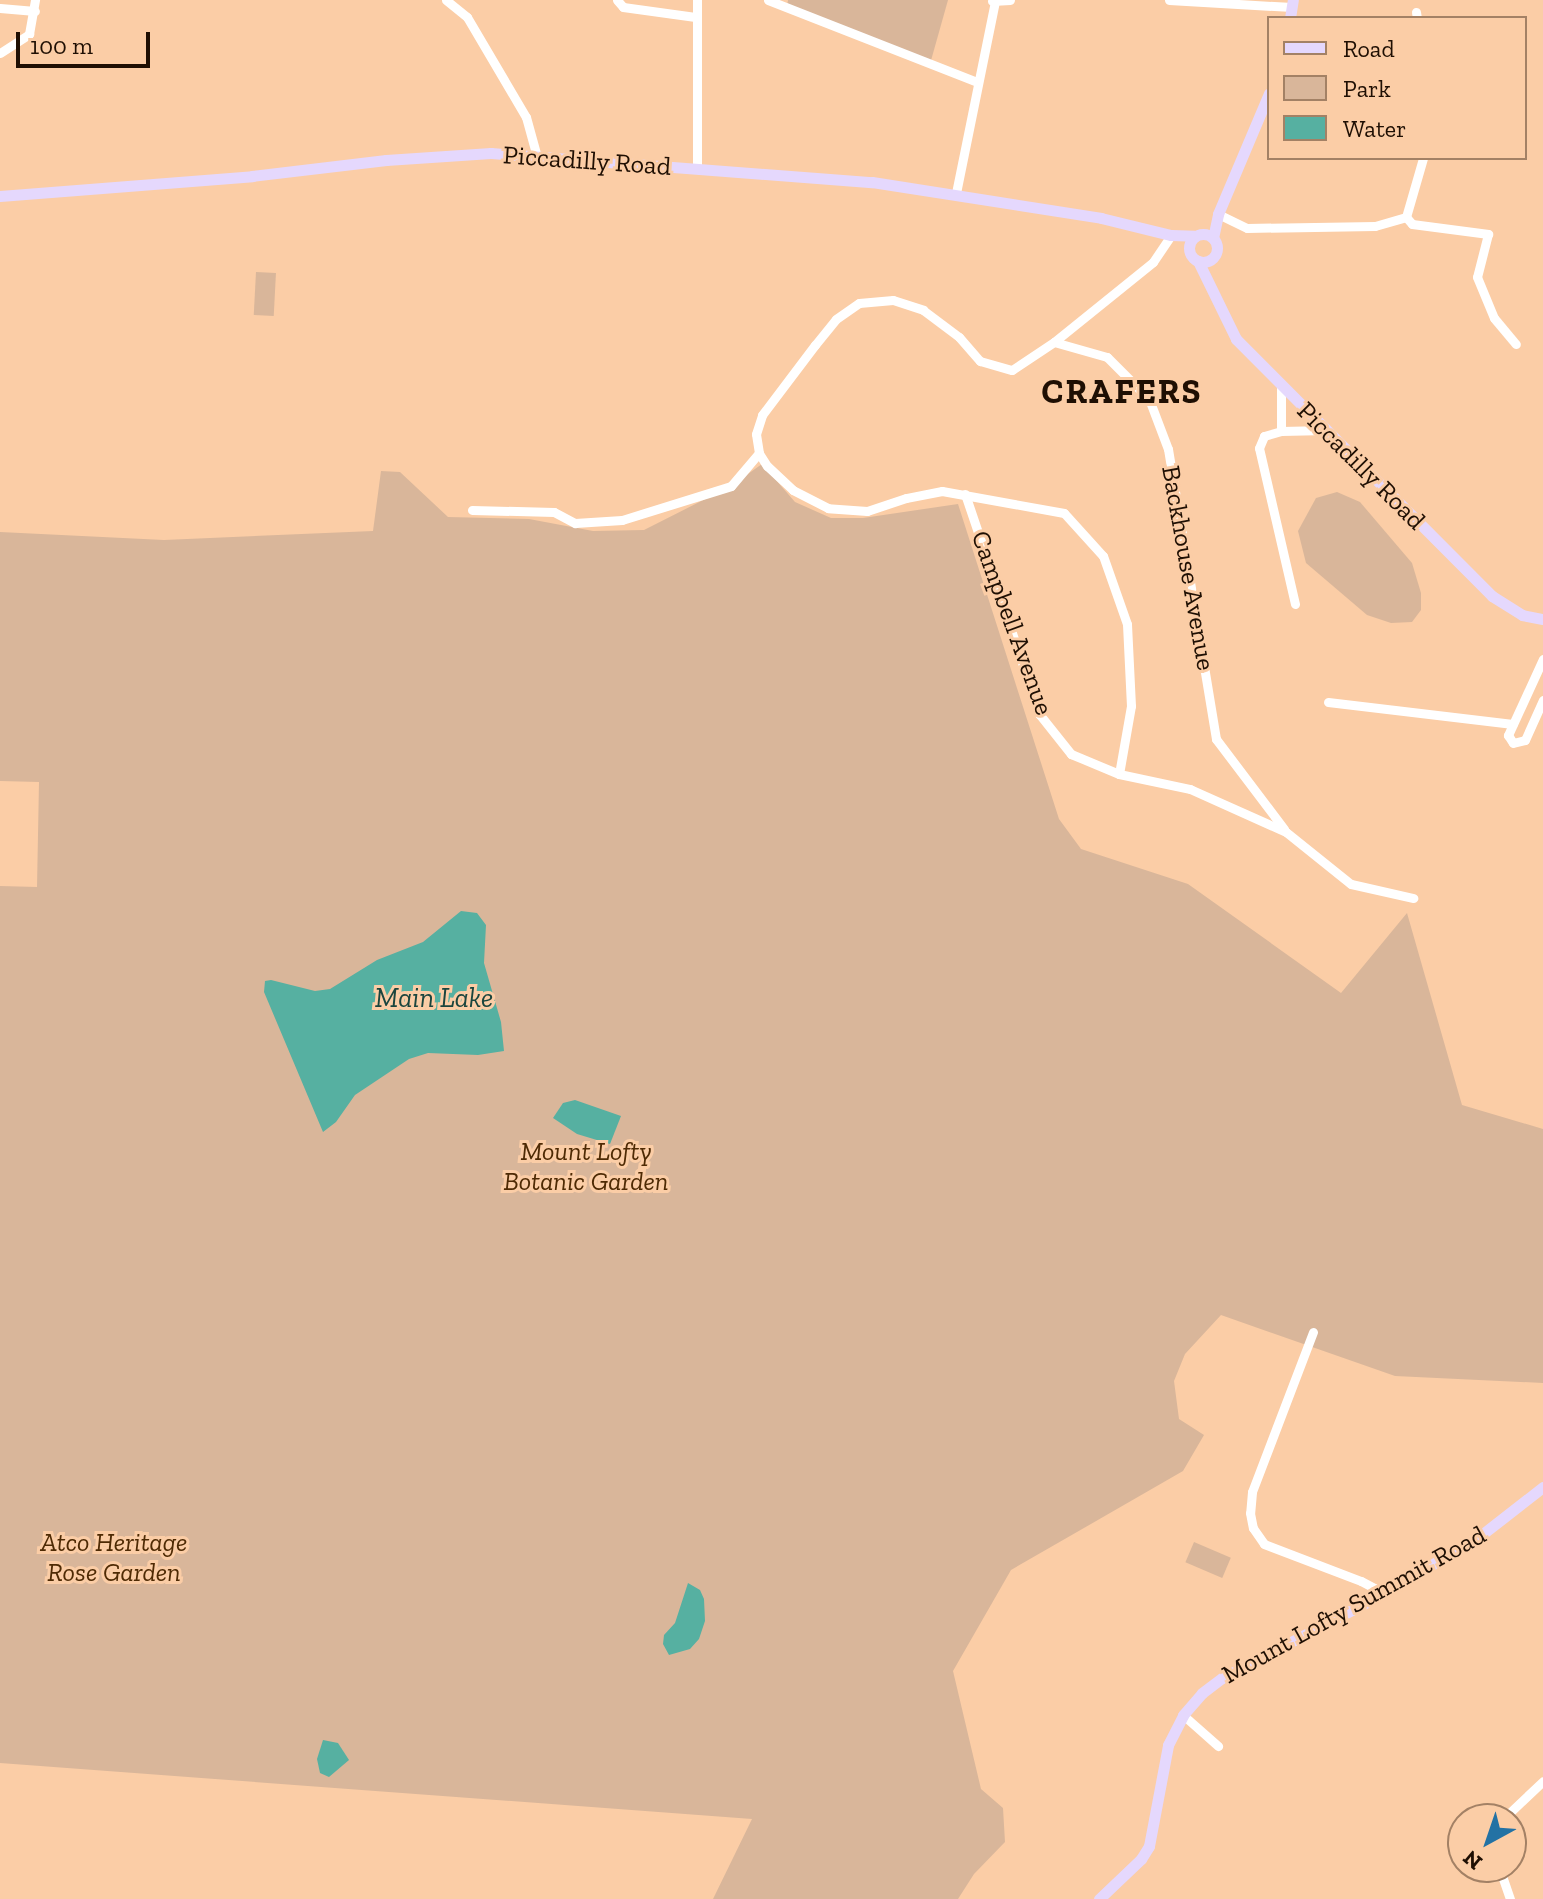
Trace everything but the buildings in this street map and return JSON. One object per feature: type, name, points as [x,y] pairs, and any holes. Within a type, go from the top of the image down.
[{"type":"main road","points":[[1199,259],[1216,253],[1213,238],[1218,214],[1267,98]]},
{"type":"main road","name":"Piccadilly Road","points":[[0,196],[491,153],[872,182],[1101,218],[1171,235],[1213,238]]},
{"type":"main road","points":[[1199,259],[1188,244],[1218,214]]},
{"type":"main road","points":[[1171,235],[1199,259]]},
{"type":"main road","name":"Piccadilly Road","points":[[1199,259],[1206,283],[1236,339],[1492,596],[1522,615],[1543,619]]},
{"type":"main road","name":"Mount Lofty Summit Road","points":[[1099,1899],[1141,1859],[1149,1846],[1168,1745],[1183,1715],[1202,1693],[1222,1678],[1379,1596],[1480,1536],[1542,1491]]},
{"type":"street","points":[[0,53],[29,34],[35,0]]},
{"type":"street","points":[[446,0],[467,17],[526,117],[537,157]]},
{"type":"street","points":[[617,0],[623,7],[695,17]]},
{"type":"street","points":[[697,0],[697,169]]},
{"type":"street","points":[[768,0],[977,82]]},
{"type":"street","points":[[989,0],[1010,0]]},
{"type":"street","points":[[1169,0],[1292,8]]},
{"type":"street","points":[[956,193],[995,1]]},
{"type":"street","points":[[0,8],[35,11]]},
{"type":"street","points":[[1406,217],[1422,160]]},
{"type":"street","points":[[1218,214],[1247,228],[1280,230],[1375,226],[1406,217]]},
{"type":"street","points":[[1406,217],[1412,224],[1488,234],[1477,277],[1494,318],[1516,344]]},
{"type":"street","points":[[1119,774],[1131,706],[1127,624],[1103,556],[1064,513],[942,491],[867,511],[828,508],[793,490],[759,453],[756,434],[762,415],[836,319],[859,303],[893,300],[923,310],[959,337],[980,361],[1012,370],[1054,342],[1153,262],[1171,235]]},
{"type":"street","name":"Backhouse Avenue","points":[[1054,342],[1107,357],[1149,399],[1168,449],[1216,739],[1286,832]]},
{"type":"street","points":[[1281,384],[1281,431]]},
{"type":"street","points":[[1295,604],[1259,448],[1264,436],[1281,431],[1326,430]]},
{"type":"street","points":[[472,510],[554,512],[575,523],[622,520],[731,486],[759,453]]},
{"type":"street","name":"Campbell Avenue","points":[[965,494],[1040,715],[1071,754],[1119,774],[1190,789],[1286,832],[1351,884],[1413,898]]},
{"type":"street","points":[[1543,659],[1508,735],[1513,743],[1525,740],[1543,700]]},
{"type":"street","points":[[1328,702],[1513,724]]},
{"type":"street","points":[[1313,1332],[1252,1492],[1250,1513],[1253,1528],[1264,1544],[1277,1552],[1361,1581],[1374,1588],[1379,1596]]},
{"type":"street","points":[[1183,1715],[1218,1746]]},
{"type":"street","points":[[1520,1803],[1543,1781]]},
{"type":"green space","points":[[788,0],[948,0],[930,64],[787,7]]},
{"type":"green space","points":[[256,272],[276,273],[274,316],[254,315]]},
{"type":"green space","name":"Mount Lofty Botanic Garden","points":[[762,464],[795,502],[831,518],[863,518],[958,504],[1059,819],[1081,849],[1188,884],[1341,993],[1407,913],[1462,1105],[1543,1129],[1543,1383],[1395,1376],[1221,1315],[1185,1354],[1174,1381],[1179,1419],[1204,1435],[1183,1471],[1011,1570],[953,1671],[981,1789],[1003,1808],[1005,1842],[974,1874],[958,1899],[713,1899],[752,1819],[0,1763],[0,886],[37,887],[39,782],[0,781],[0,532],[164,540],[373,531],[381,471],[400,472],[448,517],[529,519],[593,531],[644,530],[731,486]]},
{"type":"green space","points":[[1337,492],[1360,502],[1412,563],[1421,593],[1421,610],[1412,622],[1391,623],[1367,615],[1306,563],[1298,531],[1316,498]]},
{"type":"green space","points":[[1194,1542],[1231,1558],[1222,1578],[1185,1562]]},
{"type":"water","name":"Main Lake","points":[[461,911],[477,913],[486,925],[484,963],[501,1022],[504,1051],[478,1055],[428,1053],[409,1059],[355,1095],[336,1122],[323,1132],[264,992],[265,981],[315,991],[330,989],[377,960],[423,942]]},
{"type":"water","points":[[575,1100],[621,1116],[610,1144],[577,1134],[553,1118],[563,1103]]},
{"type":"water","points":[[688,1583],[700,1590],[704,1599],[705,1621],[699,1639],[690,1649],[669,1655],[663,1644],[664,1635],[675,1623]]},
{"type":"water","points":[[323,1740],[338,1743],[349,1760],[329,1777],[320,1773],[317,1759]]},
{"type":"district","name":"CRAFERS","points":[[1122,392]]},
{"type":"park label","name":"Atco Heritage Rose Garden","points":[[114,1558]]}]
